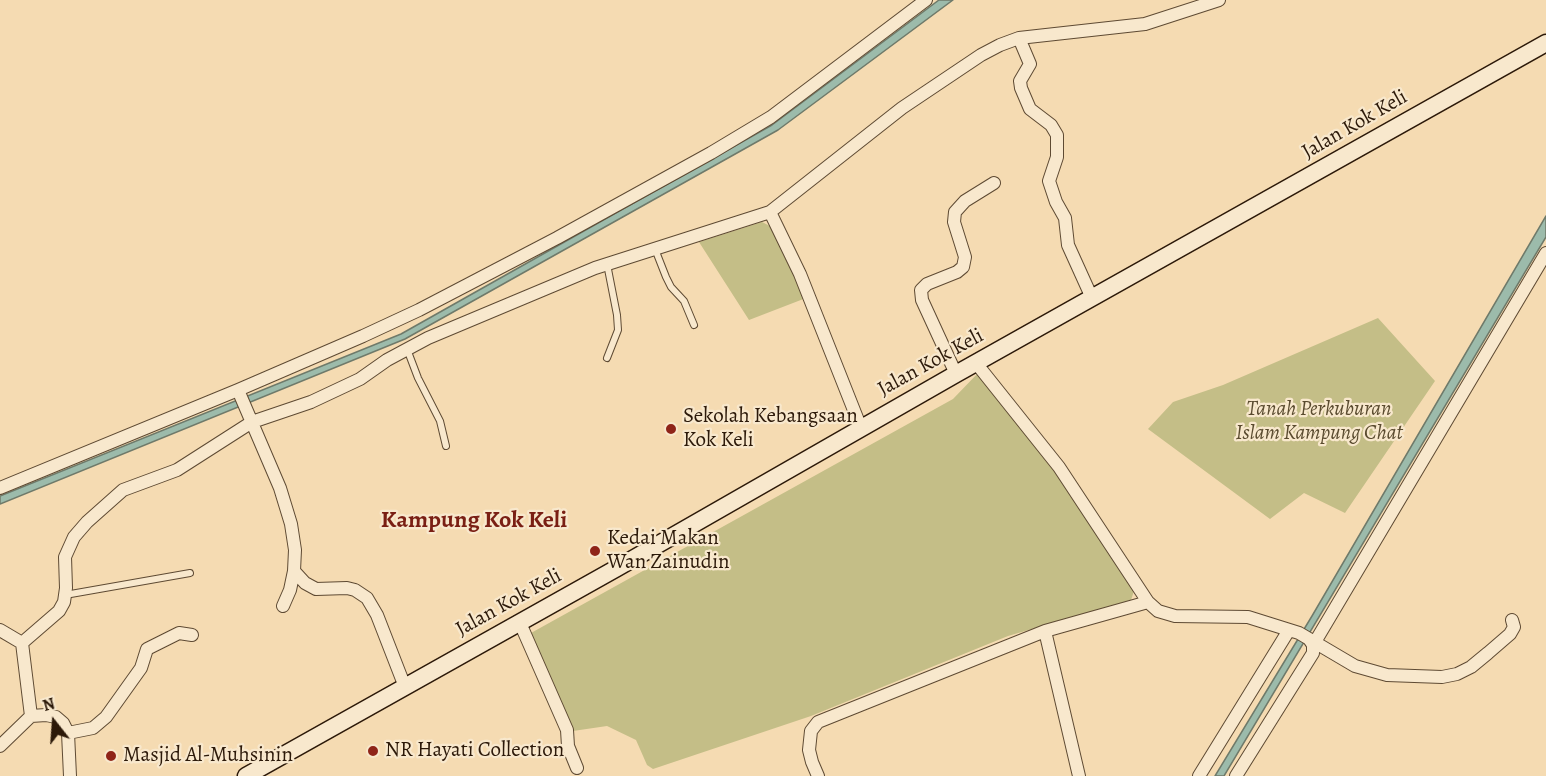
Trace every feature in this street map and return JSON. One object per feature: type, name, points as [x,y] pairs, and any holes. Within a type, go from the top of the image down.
[{"type":"street","points":[[0,488],[239,391],[363,336],[429,305],[557,238],[711,153],[787,106],[926,0]]},
{"type":"street","points":[[22,643],[59,611],[65,595],[65,557],[74,537],[87,522],[123,490],[177,470],[252,422],[321,398],[360,379],[407,349],[461,324],[607,264],[770,212],[902,108],[981,56],[1019,38],[1145,24],[1219,0]]},
{"type":"street","points":[[1019,38],[1030,64],[1020,81],[1021,88],[1030,109],[1051,125],[1057,135],[1057,158],[1049,181],[1056,202],[1065,218],[1068,245],[1092,298]]},
{"type":"street","name":"Jalan Kok Keli","points":[[246,776],[1546,43]]},
{"type":"street","points":[[956,374],[922,300],[921,290],[927,284],[957,272],[963,267],[965,257],[954,222],[955,213],[965,201],[993,183]]},
{"type":"street","points":[[770,212],[801,274],[861,428]]},
{"type":"street","points":[[1199,776],[1303,636],[1546,253]]},
{"type":"street","points":[[976,363],[1059,467],[1148,602],[1165,614],[1243,616],[1303,636],[1355,666],[1387,675],[1443,677],[1457,674],[1471,667],[1488,653],[1510,634],[1514,627],[1512,620]]},
{"type":"street","points":[[239,391],[285,502],[295,550],[290,590],[283,606]]},
{"type":"street","points":[[294,571],[305,583],[316,589],[347,588],[367,598],[377,615],[405,687]]},
{"type":"street","points":[[818,776],[809,750],[811,731],[818,722],[1045,631],[1148,602]]},
{"type":"street","points":[[520,623],[567,730],[568,746],[577,768]]},
{"type":"street","points":[[0,630],[22,643]]},
{"type":"street","points":[[1045,631],[1079,776]]},
{"type":"street","points":[[68,733],[93,728],[106,717],[141,668],[147,649],[179,633],[192,635]]},
{"type":"street","points":[[1236,776],[1313,653],[1313,645],[1303,636]]},
{"type":"street","points":[[22,643],[31,716]]},
{"type":"street","points":[[0,746],[31,716],[56,717],[63,723],[68,733],[70,776]]},
{"type":"lane","points":[[655,248],[666,277],[684,302],[694,325]]},
{"type":"lane","points":[[607,264],[618,330],[607,358]]},
{"type":"lane","points":[[407,349],[418,378],[440,421],[446,446]]},
{"type":"lane","points":[[65,595],[190,573]]},
{"type":"green space","points":[[762,222],[772,227],[806,298],[749,320],[699,242]]},
{"type":"green space","name":"Tanah Perkuburan Islam Kampung Chat","points":[[1378,318],[1435,381],[1345,513],[1304,493],[1270,519],[1148,429],[1173,402],[1223,385]]},
{"type":"green space","points":[[979,372],[1050,463],[1135,588],[1131,600],[1008,636],[811,716],[653,769],[647,765],[636,740],[607,726],[573,731],[531,633],[953,399]]},
{"type":"shaded area","points":[[939,0],[953,0],[778,130],[405,339],[0,504],[0,496],[401,334],[772,125]]},
{"type":"shaded area","points":[[1546,216],[1546,237],[1224,776],[1215,776],[1312,616]]},
{"type":"place","name":"Sekolah Kebangsaan Kok Keli","points":[[671,429]]},
{"type":"place","name":"Kedai Makan Wan Zainudin","points":[[595,551]]},
{"type":"place","name":"NR Hayati Collection","points":[[373,751]]},
{"type":"place","name":"Masjid Al-Muhsinin","points":[[111,756]]},
{"type":"district","name":"Kampung Kok Keli","points":[[474,521]]}]
